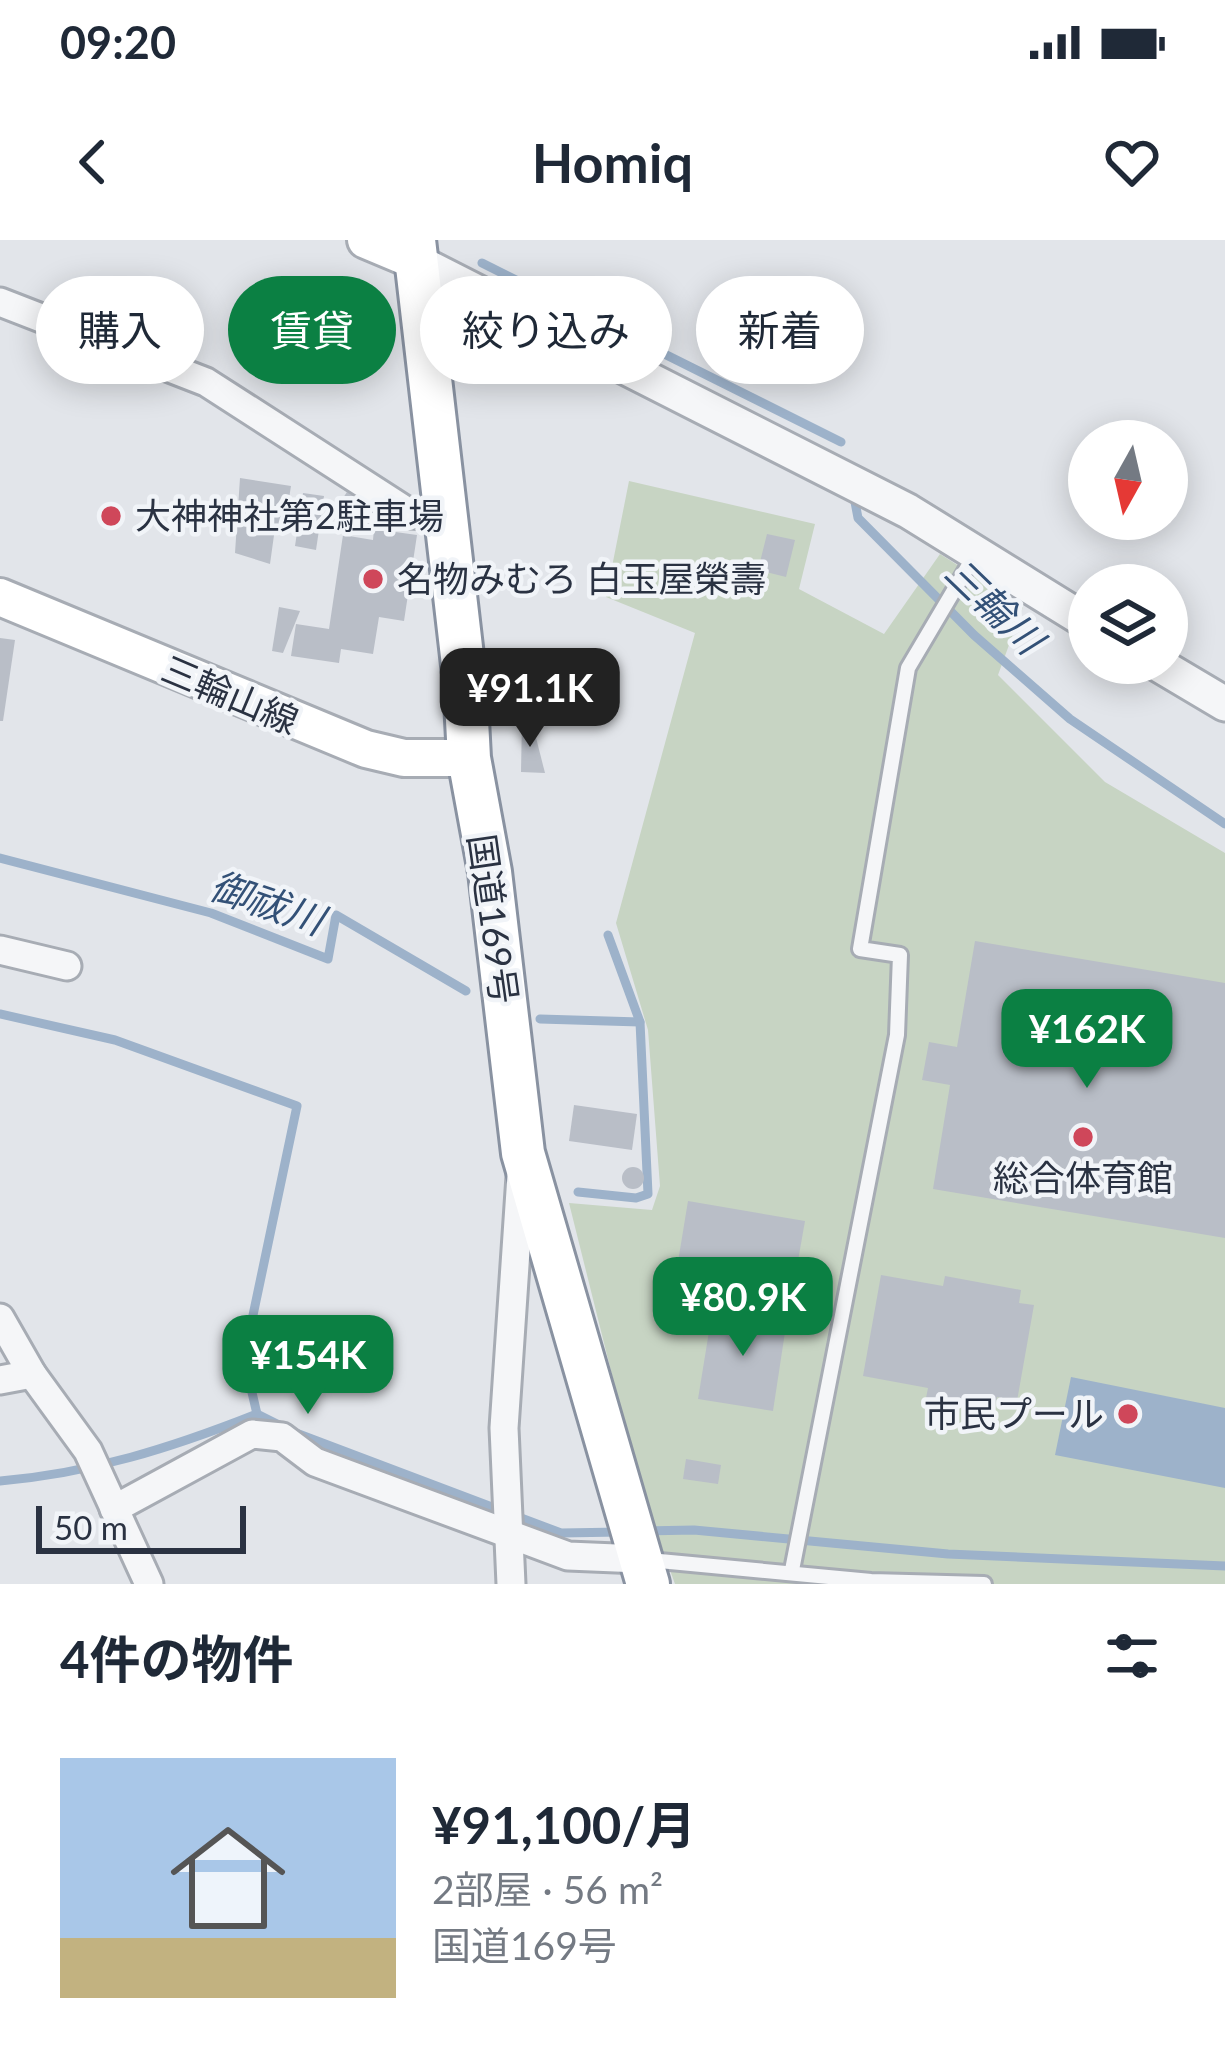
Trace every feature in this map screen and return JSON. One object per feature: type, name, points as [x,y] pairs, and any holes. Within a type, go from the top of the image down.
[{"type":"highway","name":"国道169号","points":[[415,250],[442,516],[465,682],[469,758],[490,872],[523,1154],[644,1571]]},
{"type":"main road","points":[[366,240],[415,250]]},
{"type":"main road","name":"三輪山線","points":[[0,597],[366,749],[404,758],[469,758]]},
{"type":"street","points":[[415,250],[908,511],[970,564],[1068,613]]},
{"type":"street","points":[[0,302],[206,382],[411,514],[442,516]]},
{"type":"street","points":[[1188,682],[1225,704]]},
{"type":"street","points":[[0,950],[67,967]]},
{"type":"street","points":[[511,1584],[504,1428],[507,1331],[523,1154]]},
{"type":"street","points":[[0,1318],[32,1374],[88,1451],[149,1584]]},
{"type":"street","points":[[0,1380],[32,1374]]},
{"type":"street","points":[[114,1509],[252,1433],[282,1437],[315,1462],[568,1556],[644,1571]]},
{"type":"lane","points":[[792,1570],[898,1035],[901,956],[860,949],[908,668],[970,564]]},
{"type":"lane","points":[[644,1571],[792,1570],[871,1581],[984,1584]]},
{"type":"green space","points":[[629,481],[815,524],[799,589],[884,634],[940,554],[1023,607],[998,675],[1105,782],[1225,853],[1225,1584],[675,1584],[640,1487],[569,1203],[652,1210],[660,1186],[648,1030],[616,923],[695,633],[606,597]]},
{"type":"water","points":[[1071,1377],[1225,1408],[1225,1488],[1055,1455]]},
{"type":"building","points":[[240,478],[291,486],[284,530],[275,528],[270,564],[235,553]]},
{"type":"building","points":[[347,492],[382,515],[370,533],[342,514],[346,509],[339,504]]},
{"type":"building","points":[[303,493],[324,496],[316,550],[295,546]]},
{"type":"building","name":"名物みむろ 白玉屋榮壽","points":[[374,529],[417,535],[404,621],[379,617],[373,654],[341,649],[339,663],[291,656],[296,624],[329,629],[343,535],[373,540]]},
{"type":"building","points":[[767,534],[795,540],[786,577],[758,570]]},
{"type":"building","points":[[279,607],[300,611],[283,653],[272,651]]},
{"type":"building","points":[[0,638],[15,640],[3,721],[0,721]]},
{"type":"building","points":[[522,719],[532,722],[545,773],[521,772]]},
{"type":"building","name":"総合体育館","points":[[975,941],[1225,983],[1225,1238],[933,1189],[950,1085],[922,1080],[929,1042],[957,1047]]},
{"type":"building","points":[[574,1105],[637,1114],[632,1150],[569,1141]]},
{"type":"building","points":[[633,1167],[644,1178],[633,1189],[622,1178]]},
{"type":"building","points":[[688,1201],[805,1221],[790,1306],[674,1286]]},
{"type":"building","points":[[881,1275],[943,1286],[945,1276],[1021,1290],[1019,1303],[1034,1305],[1017,1401],[997,1397],[994,1410],[953,1402],[951,1413],[924,1408],[928,1388],[863,1376]]},
{"type":"building","points":[[713,1307],[787,1319],[773,1411],[698,1399]]},
{"type":"building","points":[[686,1459],[721,1465],[718,1484],[683,1479]]},
{"type":"waterway","name":"三輪川","points":[[482,263],[841,442]]},
{"type":"waterway","name":"三輪川","points":[[855,502],[858,518],[974,635],[1070,719],[1225,824]]},
{"type":"waterway","name":"御祓川","points":[[0,858],[211,913],[328,959],[336,915],[466,991]]},
{"type":"waterway","points":[[578,1192],[636,1198],[648,1194],[640,1022],[608,935]]},
{"type":"waterway","points":[[0,1014],[115,1040],[297,1106],[244,1358],[257,1414]]},
{"type":"waterway","name":"御祓川","points":[[540,1019],[640,1022]]},
{"type":"waterway","points":[[0,1481],[131,1457],[257,1414],[281,1426]]},
{"type":"waterway","points":[[296,1433],[561,1533],[621,1532]]},
{"type":"waterway","points":[[643,1531],[694,1530],[948,1554],[1225,1566]]},
{"type":"place","name":"大神神社第2駐車場","points":[[111,516]]},
{"type":"place","name":"名物みむろ 白玉屋榮壽","points":[[373,579]]},
{"type":"place","name":"総合体育館","points":[[1083,1137]]},
{"type":"place","name":"市民プール","points":[[1128,1414]]}]
